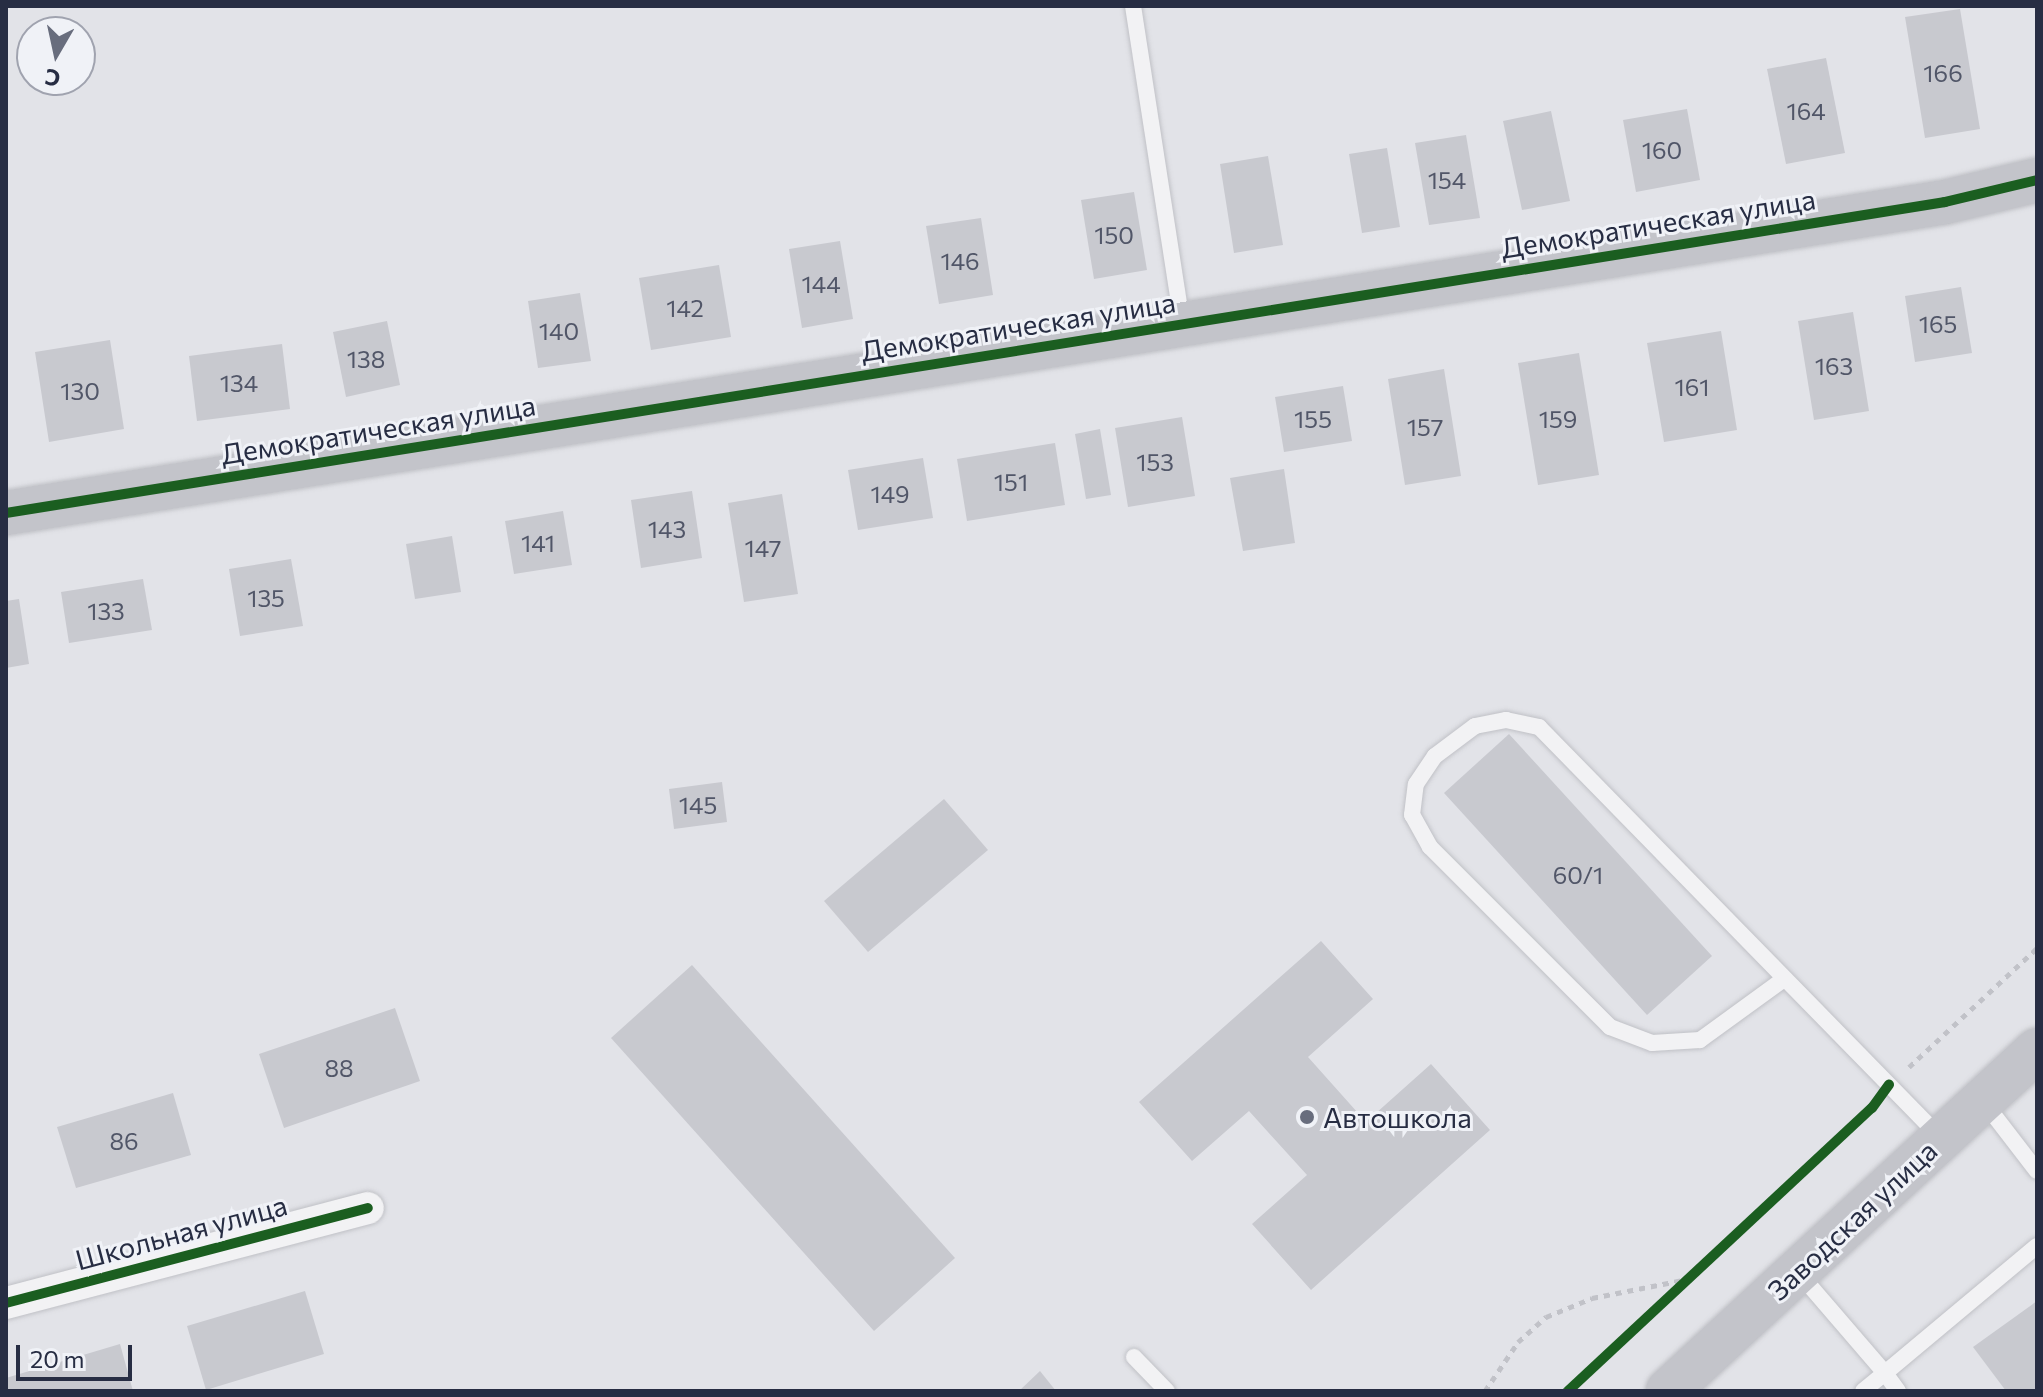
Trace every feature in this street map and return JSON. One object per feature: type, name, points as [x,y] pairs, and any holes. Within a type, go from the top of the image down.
[{"type":"street","name":"Демократическая улица","points":[[6,513],[1945,202],[2037,180]]},
{"type":"street","name":"Заводская улица","points":[[1668,1391],[2037,1050]]},
{"type":"street","name":"Школьная улица","points":[[6,1303],[368,1208]]},
{"type":"lane","points":[[1133,6],[1182,324]]},
{"type":"lane","points":[[1784,979],[1700,1040],[1652,1043],[1610,1027],[1430,847],[1412,815],[1416,784],[1435,756],[1475,726],[1506,720],[1539,727],[1941,1138]]},
{"type":"lane","points":[[1982,1100],[2037,1171]]},
{"type":"lane","points":[[1863,1391],[2037,1246]]},
{"type":"lane","points":[[1797,1271],[1898,1391]]},
{"type":"lane","points":[[1134,1357],[1167,1391]]},
{"type":"path","points":[[1889,1085],[2037,948]]},
{"type":"path","points":[[1485,1391],[1518,1342],[1546,1317],[1592,1298],[1688,1279]]},
{"type":"building","points":[[1960,9],[1980,129],[1925,138],[1905,17]]},
{"type":"building","points":[[1826,58],[1845,153],[1786,164],[1767,69]]},
{"type":"building","points":[[1687,109],[1700,180],[1636,192],[1623,120]]},
{"type":"building","points":[[1551,111],[1570,201],[1522,210],[1503,121]]},
{"type":"building","points":[[1466,135],[1480,218],[1429,225],[1415,143]]},
{"type":"building","points":[[1387,148],[1400,227],[1362,233],[1349,154]]},
{"type":"building","points":[[1268,156],[1283,245],[1234,253],[1220,164]]},
{"type":"building","points":[[1134,192],[1147,270],[1094,279],[1081,200]]},
{"type":"building","points":[[981,218],[993,295],[939,304],[926,226]]},
{"type":"building","points":[[840,241],[853,319],[802,328],[789,249]]},
{"type":"building","points":[[719,265],[731,337],[651,350],[639,278]]},
{"type":"building","points":[[1961,287],[1972,353],[1915,362],[1905,296]]},
{"type":"building","points":[[580,293],[591,361],[538,368],[528,301]]},
{"type":"building","points":[[1853,312],[1869,411],[1814,420],[1798,321]]},
{"type":"building","points":[[387,321],[400,385],[346,397],[333,332]]},
{"type":"building","points":[[1721,331],[1737,430],[1664,442],[1647,343]]},
{"type":"building","points":[[110,340],[124,429],[49,442],[35,352]]},
{"type":"building","points":[[282,344],[290,409],[197,421],[189,356]]},
{"type":"building","points":[[1579,353],[1599,475],[1538,485],[1518,363]]},
{"type":"building","points":[[1444,369],[1461,476],[1405,485],[1388,379]]},
{"type":"building","points":[[1343,386],[1352,441],[1284,452],[1275,397]]},
{"type":"building","points":[[1182,417],[1195,496],[1128,507],[1115,428]]},
{"type":"building","points":[[1100,429],[1111,495],[1086,499],[1075,434]]},
{"type":"building","points":[[1055,443],[1065,505],[967,521],[957,459]]},
{"type":"building","points":[[923,458],[933,518],[858,530],[848,470]]},
{"type":"building","points":[[1284,469],[1295,543],[1243,551],[1230,478]]},
{"type":"building","points":[[692,491],[702,558],[641,568],[631,500]]},
{"type":"building","points":[[782,494],[798,594],[744,602],[728,503]]},
{"type":"building","points":[[563,511],[572,565],[514,574],[505,521]]},
{"type":"building","points":[[452,536],[461,592],[415,599],[406,544]]},
{"type":"building","points":[[291,559],[303,626],[240,636],[229,569]]},
{"type":"building","points":[[143,579],[152,630],[69,643],[61,592]]},
{"type":"building","points":[[19,599],[29,664],[6,668],[6,601]]},
{"type":"building","points":[[1509,734],[1712,956],[1647,1015],[1444,793]]},
{"type":"building","points":[[722,782],[727,822],[674,829],[669,789]]},
{"type":"building","points":[[944,799],[988,850],[868,952],[824,901]]},
{"type":"building","name":"Автошкола","points":[[1321,941],[1373,999],[1308,1057],[1366,1122],[1431,1064],[1490,1130],[1311,1290],[1252,1224],[1307,1175],[1249,1111],[1192,1161],[1139,1102]]},
{"type":"building","points":[[692,965],[955,1258],[874,1331],[611,1038]]},
{"type":"building","points":[[395,1008],[420,1081],[284,1128],[259,1054]]},
{"type":"building","points":[[173,1093],[191,1155],[76,1188],[57,1127]]},
{"type":"building","points":[[305,1291],[324,1354],[206,1390],[187,1326]]},
{"type":"building","points":[[2037,1301],[2037,1391],[2006,1391],[1973,1347]]},
{"type":"building","points":[[120,1344],[133,1391],[6,1391],[6,1378]]},
{"type":"building","points":[[1040,1371],[1056,1391],[1019,1391]]},
{"type":"cycle path","points":[[6,513],[1945,202],[2037,180]]},
{"type":"cycle path","points":[[1568,1391],[1872,1108],[1889,1085]]},
{"type":"cycle path","points":[[6,1303],[368,1208]]},
{"type":"place","name":"Автошкола","points":[[1307,1117]]}]
